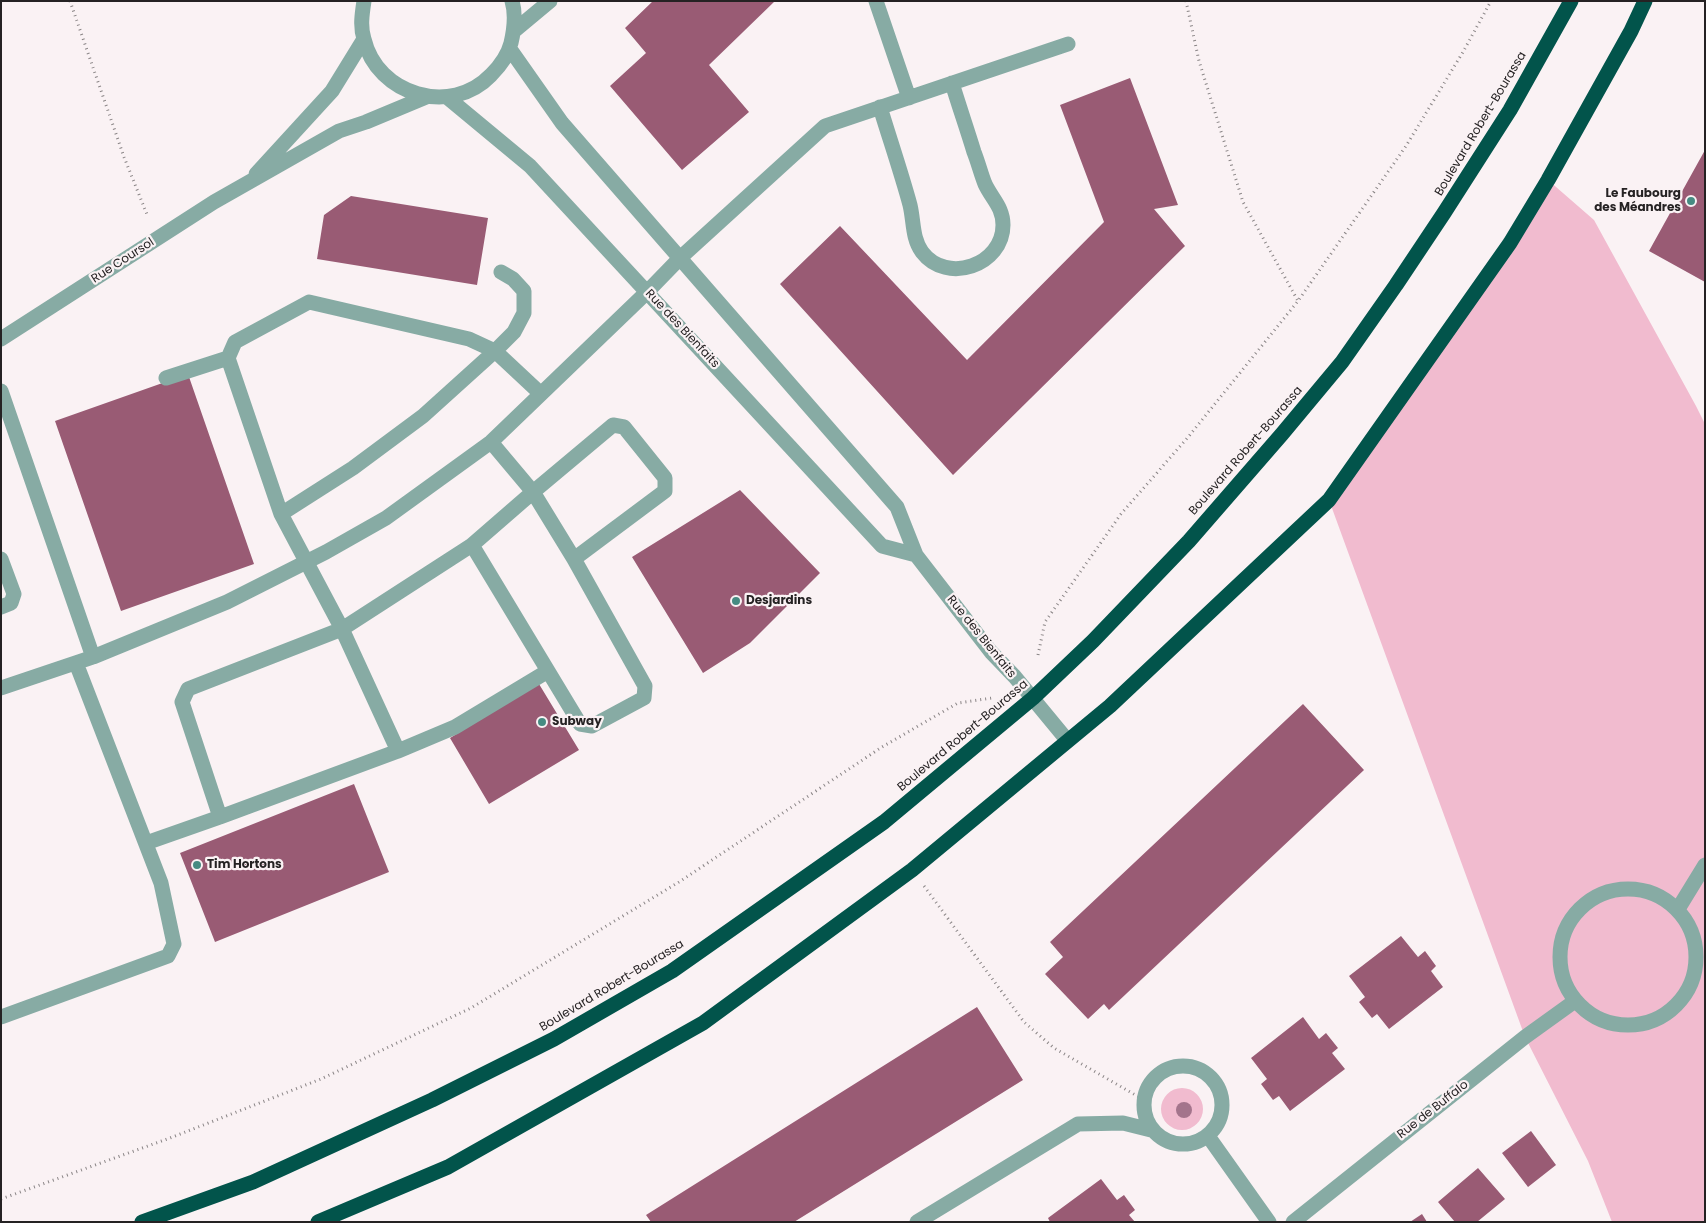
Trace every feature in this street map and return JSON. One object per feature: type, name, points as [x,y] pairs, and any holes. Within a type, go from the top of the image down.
[{"type":"highway","name":"Boulevard Robert-Bourassa","points":[[142,1222],[253,1182],[432,1100],[554,1039],[672,971],[884,822],[1033,698],[1093,642],[1189,541],[1342,362],[1444,213],[1510,110],[1571,1]]},
{"type":"highway","points":[[318,1222],[448,1167],[703,1023],[912,870],[1110,706],[1328,500],[1510,243],[1553,171],[1631,31],[1645,1]]},
{"type":"street","points":[[364,1],[361,20],[364,40],[372,60],[386,78],[404,90],[426,97],[448,98],[468,92],[485,82],[500,67],[510,49],[514,31],[512,1]]},
{"type":"street","points":[[514,31],[550,1]]},
{"type":"street","points":[[876,1],[909,98]]},
{"type":"street","name":"Rue Coursol","points":[[247,184],[332,91],[364,40]]},
{"type":"street","points":[[1,688],[94,657],[227,602],[386,518],[491,442],[680,258],[824,126],[1068,44]]},
{"type":"street","name":"Rue des Bienfaits","points":[[510,49],[562,122],[897,508],[916,555],[991,652],[1033,698],[1067,740]]},
{"type":"street","points":[[880,107],[910,208],[916,240],[923,254],[935,263],[950,269],[965,269],[979,264],[991,254],[1000,241],[1003,226],[1001,211],[986,185],[952,83]]},
{"type":"street","name":"Rue Coursol","points":[[1,340],[214,202],[339,131],[426,97]]},
{"type":"street","name":"Rue des Bienfaits","points":[[448,98],[530,166],[882,546],[916,555]]},
{"type":"street","points":[[281,514],[353,468],[423,416],[514,332],[524,313],[524,291],[513,278],[501,272]]},
{"type":"street","points":[[398,751],[342,629],[281,514],[228,358],[235,342],[309,302],[470,339],[495,351],[541,394]]},
{"type":"street","points":[[166,378],[228,358]]},
{"type":"street","points":[[1,391],[94,657]]},
{"type":"street","points":[[220,817],[182,702],[188,689],[342,629],[472,545],[613,425],[624,426],[665,478],[664,491],[574,558]]},
{"type":"street","points":[[472,545],[580,724],[592,726],[644,698],[645,686],[574,558],[533,492],[491,442]]},
{"type":"street","points":[[1,559],[14,594],[11,603],[1,607]]},
{"type":"street","points":[[1,1017],[168,956],[174,944],[161,882],[76,663]]},
{"type":"street","points":[[146,843],[398,751],[454,727],[548,671]]},
{"type":"street","points":[[1678,909],[1705,865]]},
{"type":"street","points":[[1637,888],[1659,895],[1678,909],[1690,927],[1696,948],[1696,970],[1688,991],[1674,1008],[1655,1020],[1634,1026],[1612,1024],[1591,1015],[1575,1001],[1563,980],[1559,958],[1563,934],[1574,914],[1592,898],[1614,890],[1637,888]]},
{"type":"street","name":"Rue de Buffalo","points":[[1293,1222],[1525,1038],[1575,1001]]},
{"type":"street","points":[[1182,1065],[1195,1067],[1206,1073],[1220,1092],[1221,1116],[1216,1127],[1208,1136],[1197,1142],[1185,1145],[1172,1144],[1151,1130],[1145,1119],[1144,1100],[1150,1083],[1158,1074],[1170,1067],[1182,1065]]},
{"type":"street","points":[[917,1222],[1078,1124],[1123,1123],[1151,1130]]},
{"type":"street","points":[[1208,1136],[1269,1222]]},
{"type":"path","points":[[70,1],[124,156],[157,239]]},
{"type":"path","points":[[1186,1],[1199,61],[1243,202],[1298,301]]},
{"type":"path","points":[[1038,655],[1045,622],[1122,514],[1190,436],[1298,301],[1406,146],[1463,52],[1491,1]]},
{"type":"path","points":[[1,1199],[170,1138],[321,1079],[471,1008],[679,882],[882,747],[958,702],[992,698]]},
{"type":"path","points":[[912,870],[1024,1022],[1054,1048],[1144,1100]]},
{"type":"shaded area","points":[[1548,180],[1594,220],[1705,424],[1705,1222],[1612,1222],[1588,1161],[1525,1037],[1329,500]]},
{"type":"shaded area","points":[[1186,1088],[1194,1091],[1200,1097],[1203,1109],[1200,1121],[1194,1127],[1178,1130],[1170,1127],[1164,1121],[1161,1105],[1164,1097],[1170,1091]]},
{"type":"building","points":[[653,1],[775,1],[709,65],[749,112],[682,170],[610,86],[646,53],[625,28]]},
{"type":"building","points":[[1130,78],[1178,205],[1154,209],[1185,246],[953,475],[780,284],[840,226],[967,360],[1104,222],[1060,105]]},
{"type":"building","name":"Le Faubourg des Méandres","points":[[1705,150],[1705,282],[1649,251]]},
{"type":"building","points":[[351,196],[488,218],[477,285],[317,259],[324,215]]},
{"type":"building","points":[[188,374],[254,564],[121,611],[55,421]]},
{"type":"building","points":[[740,490],[820,573],[750,643],[703,673],[632,557]]},
{"type":"building","points":[[539,684],[579,750],[489,804],[450,738]]},
{"type":"building","points":[[1303,704],[1364,770],[1109,1010],[1104,1004],[1088,1019],[1045,974],[1063,957],[1050,942]]},
{"type":"building","points":[[354,784],[389,872],[215,942],[180,853]]},
{"type":"building","points":[[1401,936],[1418,957],[1425,951],[1436,966],[1431,971],[1443,987],[1389,1029],[1377,1014],[1372,1018],[1359,1002],[1365,997],[1349,976]]},
{"type":"building","points":[[977,1007],[1023,1080],[794,1222],[651,1222],[646,1215]]},
{"type":"building","points":[[1303,1017],[1319,1039],[1326,1033],[1338,1048],[1332,1053],[1345,1069],[1290,1111],[1279,1096],[1273,1100],[1261,1084],[1267,1079],[1251,1058]]},
{"type":"building","points":[[1531,1131],[1556,1165],[1528,1187],[1502,1153]]},
{"type":"building","points":[[1478,1168],[1505,1199],[1477,1222],[1455,1222],[1438,1202]]},
{"type":"building","points":[[1101,1179],[1117,1200],[1124,1195],[1135,1210],[1129,1215],[1135,1222],[1050,1222],[1048,1218]]},
{"type":"building","points":[[1422,1214],[1427,1222],[1410,1222]]},
{"type":"place","name":"Le Faubourg des Méandres","points":[[1691,201]]},
{"type":"place","name":"Desjardins","points":[[736,601]]},
{"type":"place","name":"Subway","points":[[542,722]]},
{"type":"place","name":"Tim Hortons","points":[[197,865]]}]
